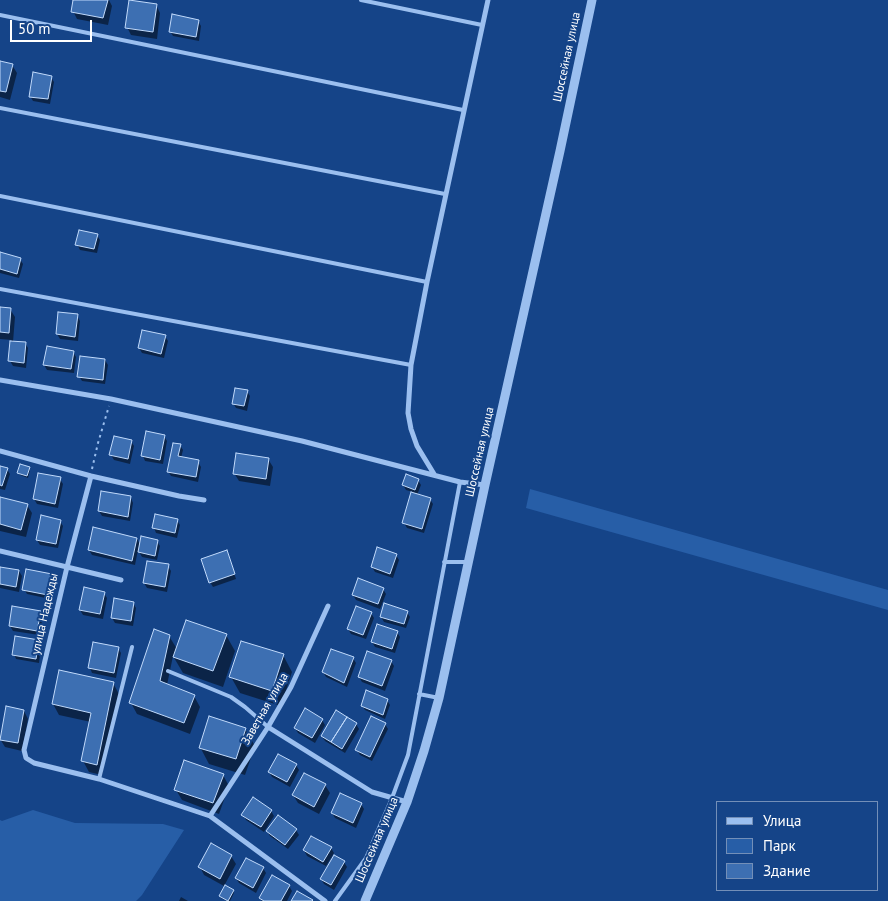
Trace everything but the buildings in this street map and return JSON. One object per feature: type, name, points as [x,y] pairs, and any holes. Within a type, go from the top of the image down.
[{"type":"street","points":[[434,475],[417,446],[411,430],[408,413],[411,365],[445,194],[488,0]]},
{"type":"street","name":"Шоссейная улица","points":[[365,901],[407,802],[439,698],[592,0]]},
{"type":"street","points":[[0,380],[111,399],[302,441],[460,482],[485,485]]},
{"type":"street","points":[[0,451],[91,476],[204,500]]},
{"type":"street","name":"улица Надежды","points":[[91,476],[67,567],[24,750],[26,758],[34,763],[99,779]]},
{"type":"street","points":[[0,551],[121,580]]},
{"type":"street","name":"Заветная улица","points":[[210,816],[268,727],[292,686],[328,606]]},
{"type":"street","points":[[268,727],[372,792],[407,802]]},
{"type":"street","points":[[99,779],[210,816],[324,901]]},
{"type":"lane","points":[[361,0],[482,25]]},
{"type":"lane","points":[[0,15],[463,110]]},
{"type":"lane","points":[[0,108],[445,194]]},
{"type":"lane","points":[[0,196],[427,282]]},
{"type":"lane","points":[[0,289],[411,365]]},
{"type":"lane","points":[[335,901],[366,858],[408,755],[460,482]]},
{"type":"lane","points":[[444,562],[468,562]]},
{"type":"lane","points":[[99,779],[132,648]]},
{"type":"lane","points":[[168,671],[230,697],[245,706],[268,727]]},
{"type":"lane","points":[[419,694],[439,698]]},
{"type":"path","points":[[91,476],[98,443],[111,399]]},
{"type":"green space","points":[[530,489],[888,590],[888,610],[526,508]]},
{"type":"green space","points":[[33,810],[75,823],[163,824],[184,830],[142,895],[136,901],[0,901],[0,820],[2,821]]}]
